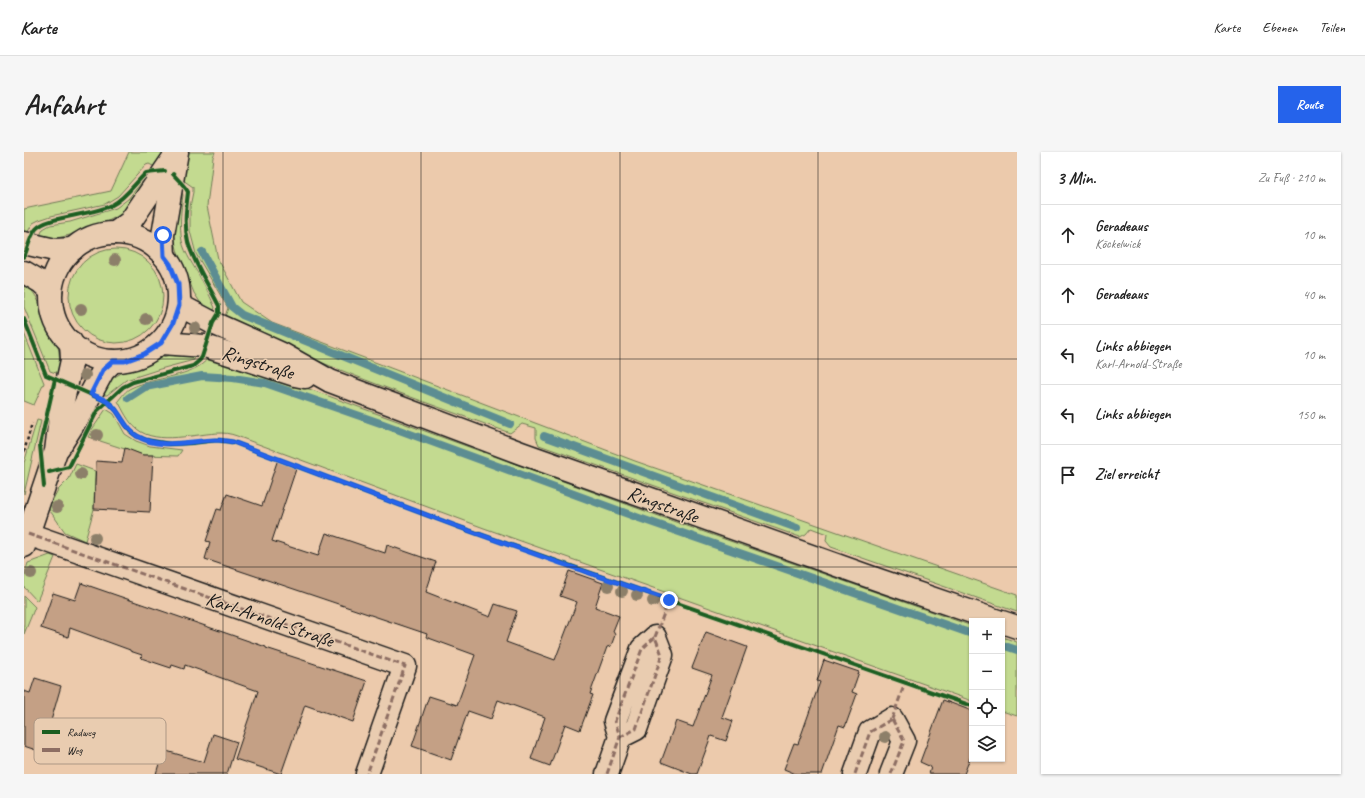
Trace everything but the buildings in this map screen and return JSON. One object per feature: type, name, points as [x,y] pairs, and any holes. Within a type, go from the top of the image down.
[{"type":"main road","points":[[116,233],[130,222],[177,153]]},
{"type":"main road","points":[[164,256],[163,235],[177,153]]},
{"type":"main road","points":[[116,233],[141,238],[157,248],[170,264],[178,284],[179,305],[173,323],[161,343],[144,354],[125,361],[104,360],[90,356],[65,338],[54,316],[51,291],[57,270],[73,249],[93,237],[116,233]]},
{"type":"main road","points":[[24,243],[55,250],[73,249]]},
{"type":"main road","points":[[24,272],[41,282],[51,291]]},
{"type":"main road","name":"Ringstraße","points":[[179,305],[213,324],[282,354],[330,381],[521,453],[989,618]]},
{"type":"main road","name":"Karl-Arnold-Straße","points":[[71,342],[72,360],[61,410],[56,451],[26,540],[405,666],[367,774]]},
{"type":"main road","name":"Ringstraße","points":[[161,343],[205,346],[295,375],[330,381]]},
{"type":"main road","name":"Karl-Arnold-Straße","points":[[56,451],[81,412],[103,370],[113,361]]},
{"type":"main road","points":[[1005,623],[1017,627]]},
{"type":"main road","points":[[855,774],[870,732],[892,719],[904,741],[891,774]]},
{"type":"main road","points":[[607,774],[620,737]]},
{"type":"green space","points":[[129,152],[165,152],[155,167],[149,164],[146,165],[118,196],[105,204],[39,220],[33,223],[26,235],[24,234],[24,209],[111,191]]},
{"type":"green space","points":[[189,152],[215,152],[213,157],[207,206],[218,259],[241,302],[272,323],[635,461],[1017,595],[1017,612],[831,547],[826,541],[827,534],[811,528],[806,534],[800,537],[539,445],[536,438],[536,428],[522,424],[510,433],[329,366],[224,319],[228,308],[196,254],[190,231],[190,207],[193,187],[183,180]]},
{"type":"green space","points":[[148,177],[134,202],[122,214],[108,221],[70,235],[57,238],[39,238],[43,229],[50,225],[70,222],[116,208],[128,199],[144,179]]},
{"type":"green space","points":[[181,191],[183,195],[180,224],[183,246],[215,308],[212,313],[202,305],[194,293],[178,253],[173,233]]},
{"type":"green space","points":[[116,249],[134,253],[149,263],[159,278],[163,296],[159,314],[149,329],[134,339],[116,343],[98,339],[83,329],[73,314],[69,296],[73,278],[83,263],[98,253]]},
{"type":"green space","points":[[24,283],[37,298],[57,345],[59,355],[59,374],[50,371],[24,307]]},
{"type":"green space","points":[[24,333],[44,383],[34,405],[24,401]]},
{"type":"green space","points":[[170,355],[195,355],[194,360],[126,380],[107,395],[104,395],[101,392],[109,381],[120,374],[131,369],[142,367]]},
{"type":"green space","points":[[208,358],[312,390],[670,520],[969,625],[969,700],[484,528],[234,435],[221,433],[166,438],[155,437],[145,434],[131,423],[118,401],[127,390],[140,384],[184,373],[202,364]]},
{"type":"green space","points":[[106,409],[114,414],[125,434],[136,441],[150,446],[182,450],[178,456],[143,455],[88,437]]},
{"type":"green space","points":[[37,420],[41,421],[24,494],[24,463]]},
{"type":"green space","points":[[76,464],[95,471],[94,509],[85,541],[65,532],[48,508],[58,490],[69,479]]},
{"type":"green space","points":[[50,555],[55,557],[37,601],[24,587],[24,576],[28,563]]},
{"type":"green space","points":[[24,596],[35,607],[24,634]]},
{"type":"green space","points":[[1005,638],[1017,642],[1017,716],[1005,712]]},
{"type":"waterway","points":[[202,252],[232,307],[242,315],[510,424]]},
{"type":"waterway","points":[[128,398],[145,387],[202,376],[233,378],[265,383],[383,424],[639,518],[969,633]]},
{"type":"waterway","points":[[544,436],[797,528]]},
{"type":"waterway","points":[[1005,646],[1017,650]]},
{"type":"marked path","points":[[28,534],[405,666],[367,774]]},
{"type":"marked path","points":[[655,637],[669,600]]},
{"type":"marked path","points":[[607,774],[620,737],[615,721],[642,649],[655,637],[662,655],[636,729],[620,737]]},
{"type":"marked path","points":[[892,719],[905,683]]},
{"type":"marked path","points":[[855,774],[870,732],[892,719]]},
{"type":"marked path","points":[[891,774],[904,741],[892,719]]},
{"type":"cycle path","points":[[24,257],[32,235],[36,229],[42,225],[60,218],[94,211],[112,205],[126,194],[146,173],[165,171]]},
{"type":"cycle path","points":[[49,472],[69,467],[97,411],[123,387],[133,382],[193,366],[202,357],[213,323],[219,313],[219,306],[190,250],[186,223],[188,192],[173,174]]},
{"type":"cycle path","points":[[24,319],[46,375],[108,402],[116,410],[130,431],[146,440],[170,444],[217,440],[233,442],[456,526],[969,705]]},
{"type":"cycle path","points":[[44,486],[40,445],[55,379]]},
{"type":"route","points":[[163,235],[164,256],[170,264],[178,284],[179,305],[173,323],[161,343],[144,354],[125,361],[113,361],[103,370],[91,394],[108,402],[116,410],[130,431],[137,436],[156,443],[192,443],[217,440],[233,442],[456,526],[669,600]]}]
